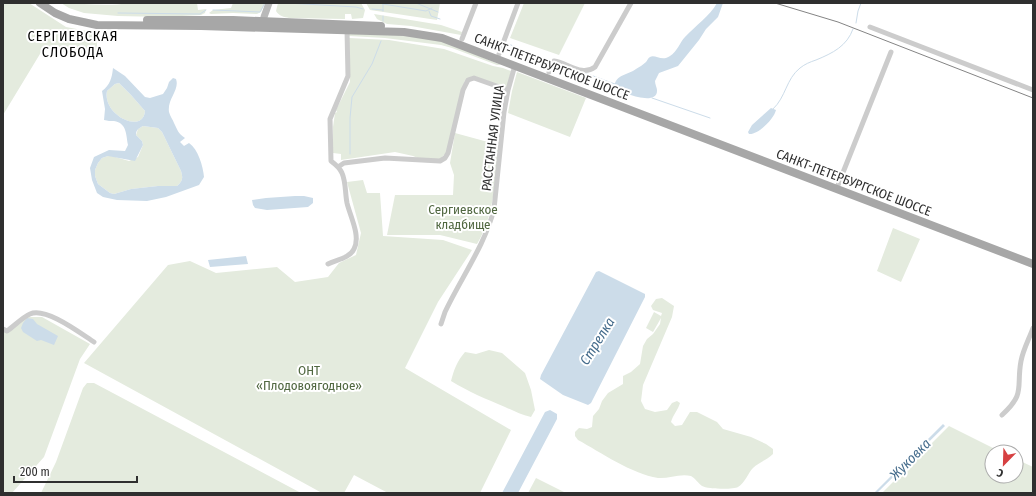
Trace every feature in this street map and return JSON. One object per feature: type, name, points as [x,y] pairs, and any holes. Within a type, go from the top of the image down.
[{"type":"main road","name":"САНКТ-ПЕТЕРБУРГСКОЕ ШОССЕ","points":[[40,3],[55,13],[70,19],[97,25],[266,23],[399,27],[433,31],[549,72],[838,185],[1033,259]]},
{"type":"main road","name":"САНКТ-ПЕТЕРБУРГСКОЕ ШОССЕ","points":[[48,3],[71,15],[95,21],[213,19],[430,35],[456,42],[1033,264]]},
{"type":"main road","points":[[266,23],[264,15],[269,3]]},
{"type":"main road","points":[[266,23],[273,3]]},
{"type":"street","points":[[462,40],[476,3]]},
{"type":"street","points":[[499,54],[518,3]]},
{"type":"street","points":[[549,72],[554,61],[584,71],[590,71],[595,68],[631,3]]},
{"type":"street","points":[[870,27],[1033,90]]},
{"type":"street","points":[[328,264],[351,254],[355,248],[356,242],[354,225],[342,174],[338,167],[331,161],[330,119],[348,76],[347,30]]},
{"type":"street","points":[[838,185],[891,52]]},
{"type":"street","name":"РАССТАННАЯ УЛИЦА","points":[[441,324],[445,312],[492,219],[504,112],[515,65]]},
{"type":"street","points":[[338,167],[344,163],[385,158],[443,160],[447,155],[468,80],[474,78],[508,90]]},
{"type":"street","points":[[5,330],[34,313],[56,319],[94,342]]},
{"type":"street","points":[[1002,415],[1013,406],[1019,392],[1021,362],[1033,328]]},
{"type":"green space","points":[[3,3],[29,3],[66,27],[98,33],[96,57],[43,49],[3,115]]},
{"type":"green space","points":[[61,3],[103,5],[129,3],[197,3],[198,10],[206,9],[205,13],[201,15],[163,17],[118,16],[84,13],[69,8]]},
{"type":"green space","points":[[233,3],[265,3],[261,12],[257,14],[209,13],[213,10],[231,8]]},
{"type":"green space","points":[[278,3],[361,3],[365,10],[363,18],[352,19],[351,14],[345,14],[345,19],[289,18],[277,13]]},
{"type":"green space","points":[[366,3],[440,3],[437,20],[370,10]]},
{"type":"green space","points":[[524,3],[585,3],[559,55],[510,38]]},
{"type":"green space","points":[[374,14],[441,25],[462,32],[461,35],[411,26],[387,24],[377,19]]},
{"type":"green space","points":[[349,32],[436,38],[501,65],[497,65],[441,45],[385,38],[349,36]]},
{"type":"green space","points":[[349,38],[389,40],[444,49],[511,71],[507,88],[474,77],[465,80],[446,153],[440,159],[420,159],[395,152],[341,160],[341,154],[333,153],[333,127],[335,113],[337,112],[336,110],[350,82]]},
{"type":"green space","points":[[517,72],[586,98],[570,137],[508,113]]},
{"type":"green space","points":[[119,83],[145,111],[143,118],[138,121],[131,122],[123,119],[116,114],[107,100],[107,91],[115,84]]},
{"type":"green space","points":[[143,126],[158,128],[162,132],[181,171],[181,181],[177,186],[158,186],[131,189],[114,194],[110,193],[98,184],[95,176],[95,170],[98,163],[102,158],[108,156],[129,161],[138,157],[143,145],[142,141],[136,135],[138,129]]},
{"type":"green space","name":"Сергиевское кладбище","points":[[455,133],[499,145],[491,208],[483,233],[477,244],[440,235],[387,235],[395,195],[453,195],[454,175],[450,163]]},
{"type":"green space","name":"ОНТ «Плодовоягодное»","points":[[363,180],[367,193],[380,193],[383,236],[443,240],[472,250],[438,302],[405,368],[511,430],[480,493],[388,493],[354,475],[344,493],[322,493],[84,363],[168,265],[190,261],[216,273],[277,267],[295,282],[328,277],[339,263],[356,255],[361,233],[347,182]]},
{"type":"green space","points":[[893,228],[920,239],[901,282],[877,271]]},
{"type":"green space","points":[[662,298],[674,306],[672,317],[643,385],[641,401],[645,409],[655,412],[667,410],[672,403],[677,401],[680,403],[671,422],[675,426],[682,425],[690,412],[697,412],[717,422],[723,429],[751,437],[773,449],[773,454],[753,468],[743,483],[738,487],[726,489],[705,487],[691,476],[687,475],[662,478],[648,476],[616,462],[578,440],[575,436],[575,432],[579,428],[587,429],[592,427],[593,416],[599,409],[602,401],[608,393],[623,384],[623,376],[631,372],[640,364],[643,346],[660,324],[661,318],[653,332],[646,328],[654,312],[661,316],[662,313],[653,310],[651,306],[656,299]]},
{"type":"green space","points":[[25,317],[42,317],[90,344],[80,359],[44,457],[12,493],[3,493],[3,329],[13,327]]},
{"type":"green space","points":[[489,350],[502,353],[525,373],[531,390],[535,410],[531,417],[518,413],[464,389],[451,381],[456,366],[465,352],[476,354]]},
{"type":"green space","points":[[87,383],[94,383],[301,493],[41,493],[56,462],[83,388]]},
{"type":"green space","points":[[949,426],[985,444],[984,484],[1024,484],[1024,463],[1033,467],[1033,493],[882,493]]},
{"type":"green space","points":[[536,478],[566,493],[528,493]]},
{"type":"water","points":[[717,3],[723,3],[718,17],[706,29],[678,66],[659,73],[655,81],[657,90],[656,95],[652,98],[639,97],[615,88],[616,80],[642,65],[650,57],[654,56],[667,58],[677,50],[685,37],[706,17]]},
{"type":"water","points":[[113,68],[125,76],[145,97],[150,98],[163,94],[169,82],[173,78],[176,79],[177,83],[170,103],[169,112],[178,132],[185,138],[180,142],[184,146],[189,143],[195,149],[200,158],[204,177],[199,185],[166,197],[147,201],[117,200],[103,197],[97,193],[92,180],[90,168],[94,157],[109,150],[125,151],[128,145],[124,127],[118,122],[104,120],[105,109],[102,91],[109,84]],"holes":[[[119,83],[145,111],[143,118],[138,121],[131,122],[123,119],[111,108],[107,100],[107,91],[115,84]],[[143,126],[158,128],[162,132],[181,171],[181,181],[177,186],[158,186],[131,189],[114,194],[110,193],[98,184],[95,176],[95,170],[98,163],[102,158],[108,156],[135,161],[143,145],[142,141],[136,135],[136,132]]]},
{"type":"water","points":[[771,108],[776,110],[769,122],[757,132],[749,134],[748,132],[752,125]]},
{"type":"water","points":[[295,196],[313,198],[313,203],[308,207],[267,210],[255,208],[252,200],[266,198]]},
{"type":"water","points":[[246,256],[248,264],[210,267],[208,260]]},
{"type":"water","points":[[599,271],[645,294],[645,297],[591,403],[588,405],[563,395],[540,379],[596,272]]},
{"type":"water","points":[[27,318],[33,319],[37,324],[58,336],[54,345],[41,340],[37,341],[23,332],[21,328]]},
{"type":"water","points":[[550,410],[557,414],[557,419],[518,493],[502,493],[545,412]]},
{"type":"water","name":"Жуковка","points":[[943,424],[945,426],[877,493],[874,493]]},
{"type":"waterway","points":[[213,10],[260,12],[265,3]]},
{"type":"waterway","points":[[287,3],[356,7],[363,9]]},
{"type":"waterway","points":[[381,3],[383,4],[383,11]]},
{"type":"waterway","points":[[416,3],[438,12]]},
{"type":"waterway","points":[[856,23],[861,3]]},
{"type":"waterway","points":[[383,4],[426,11],[432,8]]},
{"type":"waterway","points":[[372,9],[383,10]]},
{"type":"waterway","points":[[118,13],[200,14],[206,10]]},
{"type":"waterway","points":[[429,11],[431,16],[440,19]]},
{"type":"waterway","points":[[383,16],[383,21]]},
{"type":"waterway","name":"Стрелка","points":[[773,109],[781,99],[795,72],[806,64],[828,55],[839,48],[847,40],[853,29]]},
{"type":"waterway","points":[[350,154],[350,118],[352,97],[372,64],[381,41]]},
{"type":"waterway","points":[[506,43],[551,61]]},
{"type":"waterway","points":[[585,73],[615,84]]},
{"type":"waterway","points":[[652,98],[710,118]]},
{"type":"tram line","points":[[775,3],[838,22],[1033,98]]},
{"type":"district","name":"СЕРГИЕВСКАЯ СЛОБОДА","points":[[73,44]]}]
